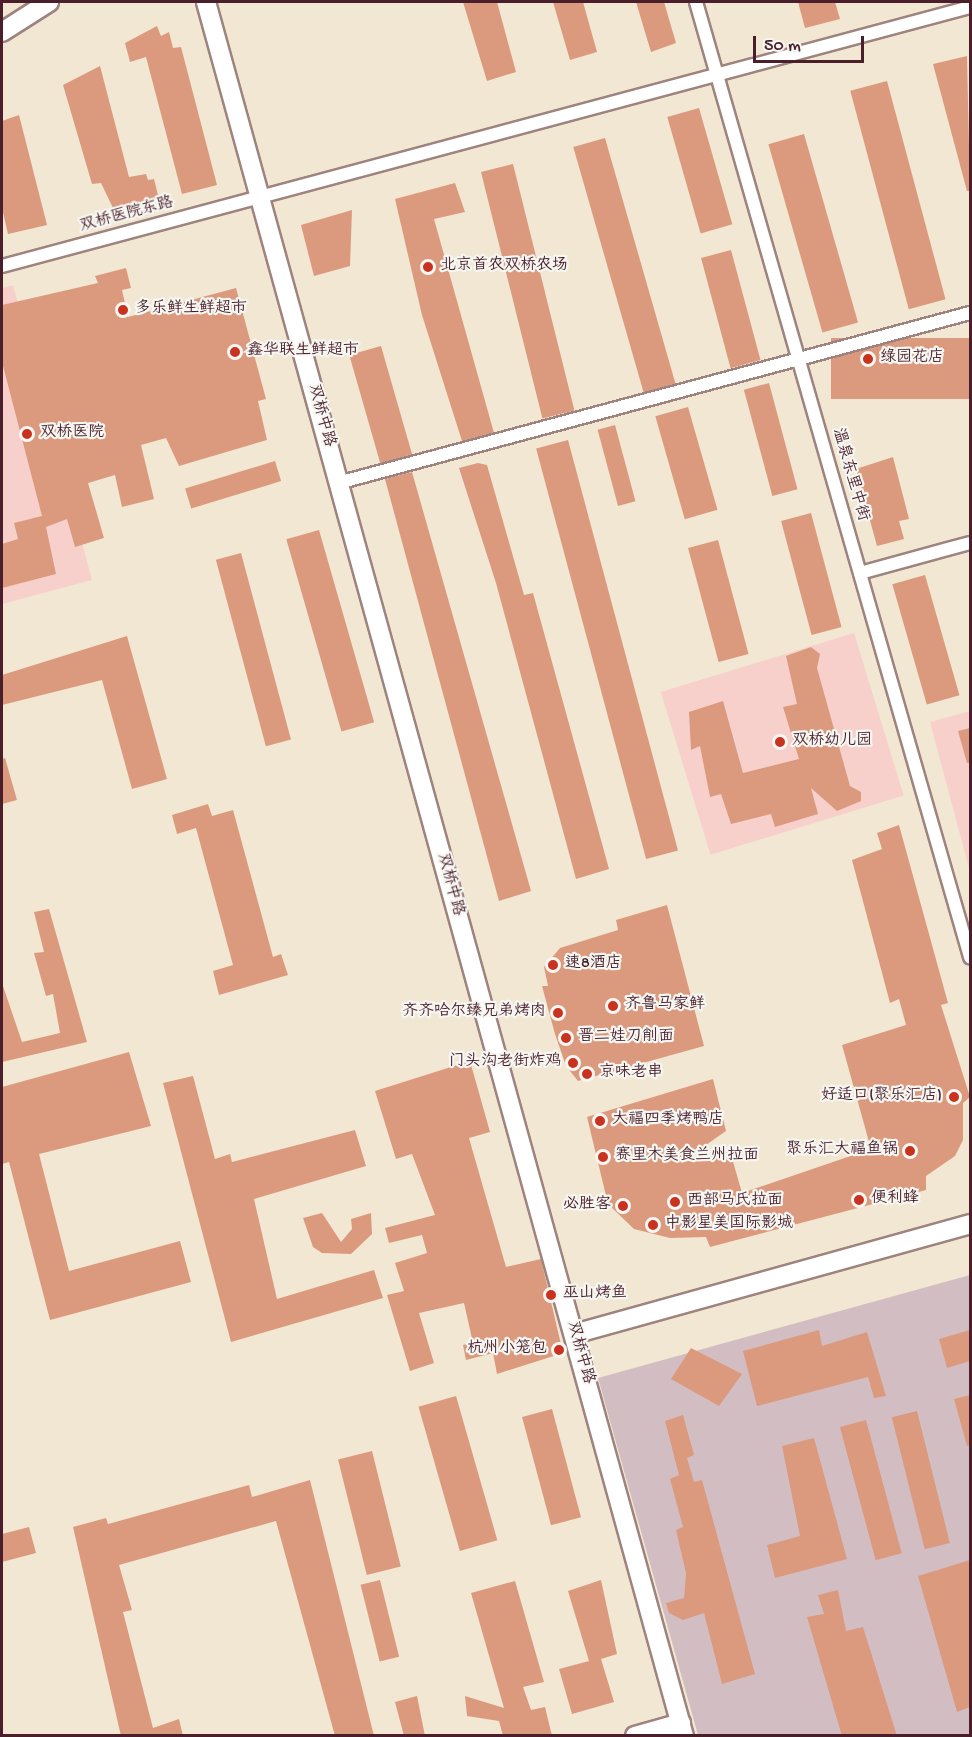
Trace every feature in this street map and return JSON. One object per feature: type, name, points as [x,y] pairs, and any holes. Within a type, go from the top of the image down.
[{"type":"street","points":[[2,32],[49,2]]},
{"type":"street","name":"双桥中路","points":[[206,2],[682,1729],[635,1736]]},
{"type":"street","name":"温泉东里中街","points":[[696,2],[970,957]]},
{"type":"street","name":"双桥医院东路","points":[[2,267],[970,7]]},
{"type":"street","points":[[338,483],[970,313]]},
{"type":"street","points":[[860,573],[970,543]]},
{"type":"street","points":[[573,1334],[970,1224]]},
{"type":"shaded area","name":"双桥医院","points":[[13,285],[92,580],[2,604],[2,288]]},
{"type":"shaded area","name":"双桥幼儿园","points":[[854,633],[904,796],[711,855],[661,692]]},
{"type":"shaded area","points":[[970,711],[970,872],[930,722]]},
{"type":"shaded area","points":[[970,1275],[970,1735],[698,1735],[598,1378]]},
{"type":"building","points":[[463,2],[497,2],[516,72],[487,81]]},
{"type":"building","points":[[553,2],[583,2],[597,52],[570,60]]},
{"type":"building","points":[[636,2],[664,2],[676,43],[651,52]]},
{"type":"building","points":[[798,2],[835,2],[840,19],[805,28]]},
{"type":"building","points":[[157,26],[161,36],[169,32],[173,48],[181,47],[217,185],[182,194],[146,57],[130,62],[125,43]]},
{"type":"building","points":[[967,56],[970,191],[967,191],[933,64]]},
{"type":"building","points":[[100,66],[129,177],[146,174],[148,180],[154,179],[159,199],[114,210],[101,183],[92,184],[63,85]]},
{"type":"building","points":[[887,81],[945,299],[909,309],[850,91]]},
{"type":"building","points":[[699,108],[732,224],[701,233],[667,117]]},
{"type":"building","points":[[19,115],[47,225],[8,234],[2,208],[2,121]]},
{"type":"building","points":[[804,134],[858,322],[822,333],[768,144]]},
{"type":"building","points":[[605,138],[676,384],[644,393],[573,147]]},
{"type":"building","points":[[513,164],[574,410],[542,418],[481,172]]},
{"type":"building","points":[[455,183],[465,212],[434,219],[494,433],[462,441],[422,315],[395,199]]},
{"type":"building","points":[[352,210],[350,266],[314,276],[301,225]]},
{"type":"building","points":[[731,250],[761,360],[731,368],[701,258]]},
{"type":"building","points":[[126,268],[131,288],[122,290],[128,317],[236,288],[266,399],[258,401],[267,440],[179,466],[166,438],[141,445],[154,499],[122,507],[115,475],[88,483],[104,538],[75,547],[67,519],[46,527],[56,574],[2,588],[2,544],[18,539],[14,523],[42,516],[2,362],[2,305],[98,283],[95,276]]},
{"type":"building","points":[[831,338],[970,338],[970,399],[831,399]]},
{"type":"building","points":[[381,346],[412,455],[380,464],[349,355]]},
{"type":"building","points":[[769,383],[797,489],[772,496],[744,390]]},
{"type":"building","points":[[688,407],[717,510],[685,519],[655,416]]},
{"type":"building","points":[[615,425],[635,501],[618,506],[598,430]]},
{"type":"building","points":[[568,440],[678,851],[646,859],[536,449]]},
{"type":"building","points":[[893,457],[909,519],[899,521],[904,539],[877,546],[856,469]]},
{"type":"building","points":[[275,461],[281,481],[191,509],[185,488]]},
{"type":"building","points":[[478,463],[487,465],[524,595],[533,593],[609,869],[576,879],[496,583],[459,468]]},
{"type":"building","points":[[412,472],[531,891],[499,901],[385,479]]},
{"type":"building","points":[[811,513],[842,627],[812,635],[781,521]]},
{"type":"building","points":[[319,530],[374,722],[341,732],[286,539]]},
{"type":"building","points":[[718,540],[749,654],[719,662],[688,548]]},
{"type":"building","points":[[241,553],[291,739],[266,746],[216,560]]},
{"type":"building","points":[[925,575],[959,695],[927,705],[892,584]]},
{"type":"building","points":[[127,636],[167,779],[132,789],[102,680],[2,705],[2,675]]},
{"type":"building","points":[[811,647],[820,654],[817,668],[850,786],[861,792],[861,801],[837,811],[811,788],[818,814],[775,827],[771,814],[731,824],[721,794],[710,797],[700,746],[691,750],[689,712],[723,701],[743,773],[799,759],[783,707],[797,704],[786,656]]},
{"type":"building","points":[[970,728],[970,763],[967,763],[958,731]]},
{"type":"building","points":[[5,758],[17,800],[2,804],[2,759]]},
{"type":"building","points":[[208,804],[212,816],[233,810],[273,957],[281,954],[288,975],[219,995],[213,971],[233,965],[196,828],[177,834],[172,815]]},
{"type":"building","points":[[899,825],[948,1003],[941,1005],[970,1097],[963,1103],[963,1140],[955,1156],[926,1176],[926,1190],[710,1247],[706,1237],[670,1238],[634,1229],[608,1204],[587,1117],[713,1079],[726,1131],[680,1163],[730,1151],[742,1193],[871,1149],[842,1045],[906,1025],[899,999],[890,1003],[852,860],[882,849],[877,833]]},
{"type":"building","points":[[667,905],[704,1046],[578,1081],[566,1066],[555,1034],[542,986],[548,986],[544,967],[560,948],[618,930],[616,920]]},
{"type":"building","points":[[49,909],[87,1042],[2,1062],[2,983],[22,1042],[60,1033],[53,994],[46,996],[34,953],[44,952],[34,912]]},
{"type":"building","points":[[129,1052],[151,1126],[39,1154],[69,1271],[180,1241],[191,1282],[50,1320],[9,1162],[2,1164],[2,1087]]},
{"type":"building","points":[[470,1061],[490,1132],[469,1138],[506,1267],[541,1259],[563,1353],[497,1374],[493,1353],[466,1360],[463,1345],[473,1343],[464,1303],[419,1313],[434,1363],[410,1371],[387,1295],[404,1291],[395,1263],[427,1253],[422,1235],[389,1243],[385,1228],[435,1215],[412,1154],[396,1159],[375,1091]]},
{"type":"building","points":[[193,1076],[215,1159],[230,1154],[232,1162],[355,1130],[366,1166],[254,1199],[277,1299],[374,1270],[383,1298],[231,1342],[163,1083]]},
{"type":"building","points":[[322,1213],[341,1242],[352,1229],[351,1219],[371,1213],[372,1234],[351,1254],[322,1253],[313,1247],[303,1218]]},
{"type":"building","points":[[819,1330],[822,1346],[867,1332],[886,1396],[874,1398],[868,1377],[757,1406],[743,1351]]},
{"type":"building","points":[[970,1330],[970,1361],[947,1368],[939,1339]]},
{"type":"building","points":[[691,1348],[742,1374],[719,1406],[671,1379]]},
{"type":"building","points":[[970,1395],[970,1445],[967,1446],[954,1399]]},
{"type":"building","points":[[456,1396],[497,1540],[460,1551],[419,1407]]},
{"type":"building","points":[[552,1409],[581,1517],[551,1525],[522,1417]]},
{"type":"building","points":[[917,1411],[950,1543],[925,1549],[892,1417]]},
{"type":"building","points":[[683,1415],[694,1455],[687,1458],[694,1482],[702,1480],[755,1674],[722,1684],[704,1613],[683,1620],[669,1613],[666,1603],[684,1598],[686,1573],[676,1530],[683,1527],[670,1479],[679,1475],[665,1421]]},
{"type":"building","points":[[866,1420],[902,1553],[876,1560],[840,1427]]},
{"type":"building","points":[[814,1438],[847,1559],[775,1578],[767,1545],[800,1536],[782,1446]]},
{"type":"building","points":[[372,1451],[401,1566],[367,1575],[338,1459]]},
{"type":"building","points":[[310,1480],[374,1736],[335,1736],[276,1521],[119,1565],[132,1610],[123,1612],[153,1728],[179,1719],[183,1736],[121,1736],[73,1527],[106,1518],[108,1524],[249,1485],[252,1497]]},
{"type":"building","points":[[29,1527],[36,1553],[2,1562],[2,1534]]},
{"type":"building","points":[[970,1560],[970,1707],[957,1712],[918,1576]]},
{"type":"building","points":[[380,1580],[399,1657],[380,1661],[361,1585]]},
{"type":"building","points":[[601,1580],[617,1654],[601,1659],[614,1702],[572,1714],[559,1669],[589,1661],[568,1591]]},
{"type":"building","points":[[515,1581],[544,1682],[523,1687],[531,1710],[545,1707],[552,1736],[503,1736],[499,1721],[467,1716],[465,1696],[504,1708],[471,1593]]},
{"type":"building","points":[[838,1590],[846,1631],[863,1627],[897,1736],[842,1736],[807,1617],[824,1614],[818,1595]]},
{"type":"building","points":[[417,1696],[425,1736],[404,1736],[395,1702]]},
{"type":"place","name":"北京首农双桥农场","points":[[428,267]]},
{"type":"place","name":"多乐鲜生鲜超市","points":[[123,310]]},
{"type":"place","name":"鑫华联生鲜超市","points":[[235,352]]},
{"type":"place","name":"绿园花店","points":[[868,359]]},
{"type":"place","name":"双桥医院","points":[[27,434]]},
{"type":"place","name":"双桥幼儿园","points":[[780,742]]},
{"type":"place","name":"速8酒店","points":[[553,965]]},
{"type":"place","name":"齐鲁马家鲜","points":[[613,1006]]},
{"type":"place","name":"齐齐哈尔臻兄弟烤肉","points":[[558,1013]]},
{"type":"place","name":"晋二娃刀削面","points":[[566,1038]]},
{"type":"place","name":"门头沟老街炸鸡","points":[[573,1063]]},
{"type":"place","name":"京味老串","points":[[587,1074]]},
{"type":"place","name":"好适口(聚乐汇店)","points":[[954,1097]]},
{"type":"place","name":"大福四季烤鸭店","points":[[600,1121]]},
{"type":"place","name":"聚乐汇大福鱼锅","points":[[910,1151]]},
{"type":"place","name":"赛里木美食兰州拉面","points":[[603,1157]]},
{"type":"place","name":"便利蜂","points":[[859,1200]]},
{"type":"place","name":"西部马氏拉面","points":[[675,1202]]},
{"type":"place","name":"必胜客","points":[[623,1206]]},
{"type":"place","name":"中影星美国际影城","points":[[653,1225]]},
{"type":"place","name":"巫山烤鱼","points":[[551,1295]]},
{"type":"place","name":"杭州小笼包","points":[[559,1350]]}]
